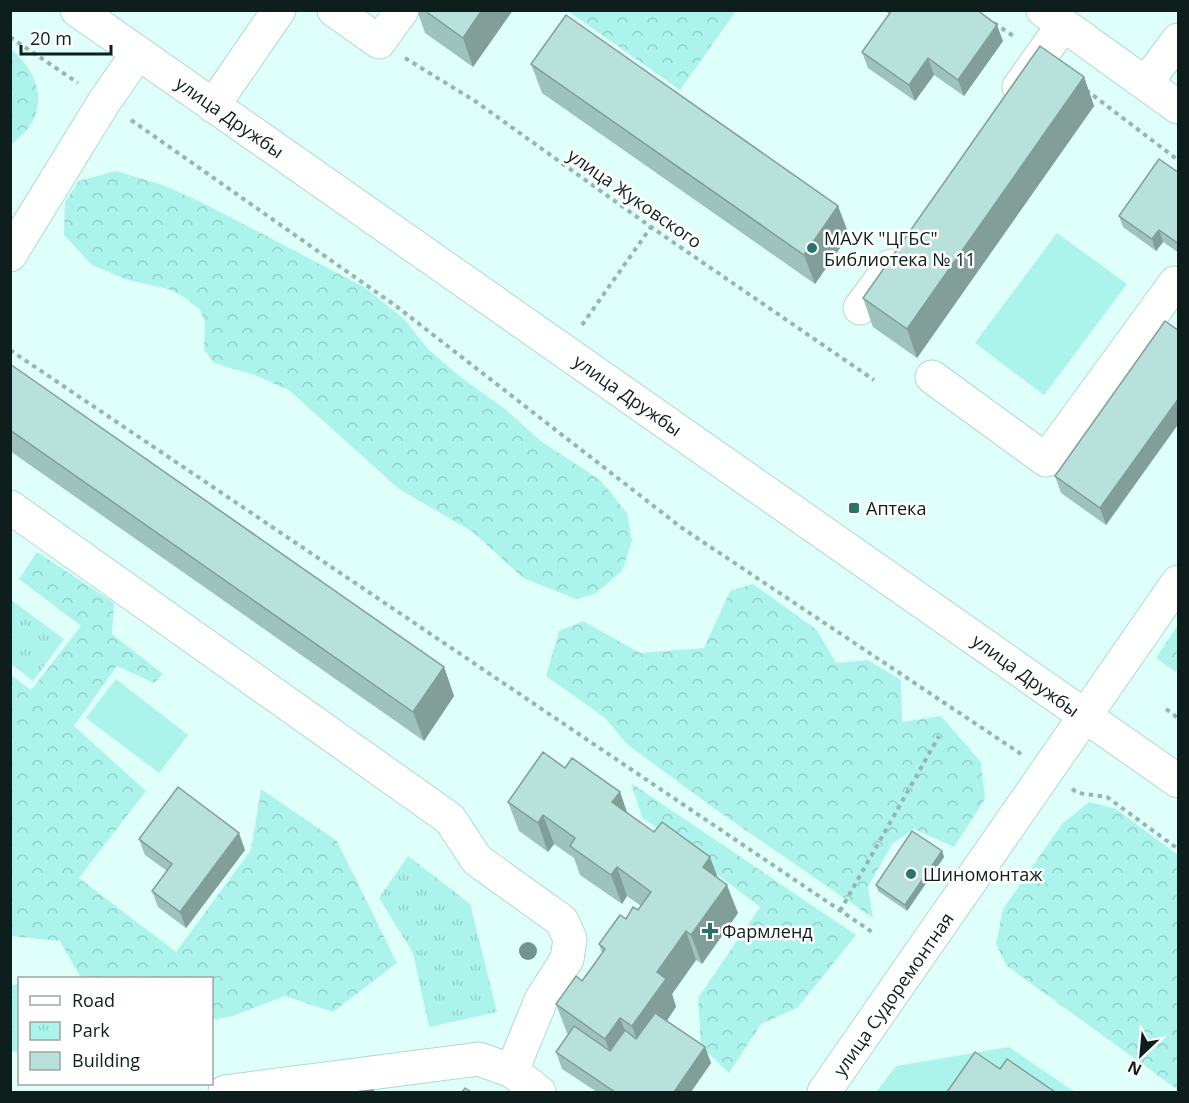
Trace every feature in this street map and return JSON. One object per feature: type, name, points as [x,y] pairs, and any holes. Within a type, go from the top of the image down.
[{"type":"main road","name":"улица Дружбы","points":[[77,10],[1084,717],[1179,781]]},
{"type":"main road","points":[[213,106],[279,10]]},
{"type":"main road","points":[[334,10],[379,42],[402,10]]},
{"type":"main road","points":[[1000,114],[1041,56],[1053,18],[1179,106]]},
{"type":"main road","points":[[1146,84],[1179,40]]},
{"type":"main road","points":[[10,255],[104,102],[138,53]]},
{"type":"main road","points":[[860,308],[909,240]]},
{"type":"main road","points":[[932,377],[1046,460],[1175,283],[1179,285]]},
{"type":"main road","points":[[10,507],[450,819],[477,860],[562,921],[570,939],[567,959],[541,1000],[512,1071]]},
{"type":"main road","name":"улица Судоремонтная","points":[[824,1092],[1084,717],[1176,590]]},
{"type":"main road","points":[[225,1092],[479,1059],[512,1071],[539,1092]]},
{"type":"path","points":[[986,17],[1041,56]]},
{"type":"path","points":[[10,37],[388,300],[682,528],[1078,793],[1107,797],[1179,849]]},
{"type":"path","name":"улица Жуковского","points":[[379,42],[475,101],[651,227],[874,380]]},
{"type":"path","points":[[1079,85],[1179,160]]},
{"type":"path","points":[[565,351],[651,227]]},
{"type":"path","points":[[10,350],[875,934]]},
{"type":"path","points":[[1166,709],[1179,718]]},
{"type":"path","points":[[840,911],[939,736]]},
{"type":"green space","points":[[568,11],[736,11],[680,90]]},
{"type":"green space","points":[[11,49],[30,72],[38,97],[37,110],[32,122],[24,134],[11,144]]},
{"type":"green space","points":[[116,171],[163,185],[203,203],[364,287],[404,319],[428,349],[459,376],[505,409],[542,442],[600,480],[627,513],[632,541],[622,571],[595,594],[576,599],[523,578],[473,532],[399,489],[289,390],[254,375],[214,363],[204,350],[205,322],[200,310],[184,297],[168,289],[128,280],[92,265],[64,235],[65,202],[79,181]]},
{"type":"green space","points":[[1057,233],[1127,284],[1044,395],[975,343]]},
{"type":"green space","points":[[37,552],[114,603],[112,634],[163,674],[154,683],[117,666],[74,726],[146,791],[79,878],[176,952],[251,850],[261,789],[337,841],[397,963],[333,1012],[285,996],[232,1016],[213,1020],[213,977],[80,977],[60,941],[11,936],[11,675],[31,690],[81,626],[19,579]]},
{"type":"green space","points":[[753,584],[817,630],[836,663],[868,660],[901,680],[902,722],[941,716],[981,762],[985,799],[954,847],[914,829],[892,844],[868,887],[873,918],[715,809],[628,745],[604,717],[546,676],[559,631],[583,621],[640,653],[704,648],[730,591]]},
{"type":"green space","points":[[11,600],[64,639],[33,681],[11,664]]},
{"type":"green space","points":[[1178,625],[1178,668],[1176,672],[1156,658]]},
{"type":"green space","points":[[116,679],[188,735],[159,773],[86,718]]},
{"type":"green space","points":[[631,783],[856,935],[797,1008],[761,1024],[729,1073],[701,1046],[698,998],[760,907],[642,817]]},
{"type":"green space","points":[[1089,802],[1116,809],[1178,855],[1178,1090],[1007,966],[996,944],[1003,909],[1062,824]]},
{"type":"green space","points":[[408,856],[470,904],[497,1012],[429,1027],[413,953],[379,898]]},
{"type":"green space","points":[[18,984],[18,1051],[11,1052],[11,985]]},
{"type":"green space","points":[[1009,1047],[1075,1092],[876,1092],[896,1066]]},
{"type":"building","points":[[424,10],[482,10],[463,38]]},
{"type":"building","points":[[892,10],[977,10],[997,25],[958,80],[928,58],[909,85],[862,52]]},
{"type":"building","points":[[566,15],[838,206],[804,255],[531,64]]},
{"type":"building","points":[[1040,46],[1084,77],[907,329],[863,298]]},
{"type":"building","points":[[1159,159],[1179,173],[1179,244],[1159,230],[1152,239],[1119,216]]},
{"type":"building","points":[[1165,321],[1179,331],[1179,398],[1100,508],[1055,476]]},
{"type":"building","points":[[10,364],[444,667],[413,712],[10,430]]},
{"type":"building","points":[[543,752],[565,768],[572,758],[620,792],[612,802],[654,832],[662,822],[710,857],[703,867],[727,885],[691,935],[686,931],[657,972],[666,979],[632,1026],[620,1018],[605,1039],[556,1004],[576,976],[582,981],[593,966],[605,949],[599,944],[620,915],[626,919],[633,907],[638,910],[651,892],[617,867],[611,875],[570,846],[575,838],[543,815],[538,823],[508,802]]},
{"type":"building","points":[[178,787],[239,833],[180,912],[152,891],[172,864],[139,839]]},
{"type":"building","name":"Шиномонтаж","points":[[912,831],[942,851],[905,905],[876,885]]},
{"type":"building","points":[[655,1013],[705,1047],[674,1092],[615,1092],[556,1052],[574,1026],[610,1051],[625,1030],[636,1039]]},
{"type":"building","points":[[975,1052],[1000,1069],[1007,1059],[1055,1092],[947,1092]]},
{"type":"place","name":"МАУК \"ЦГБС\" Библиотека № 11","points":[[812,248]]},
{"type":"place","name":"Аптека","points":[[854,508]]},
{"type":"place","name":"Шиномонтаж","points":[[911,874]]},
{"type":"place","name":"Фармленд","points":[[710,931]]}]
